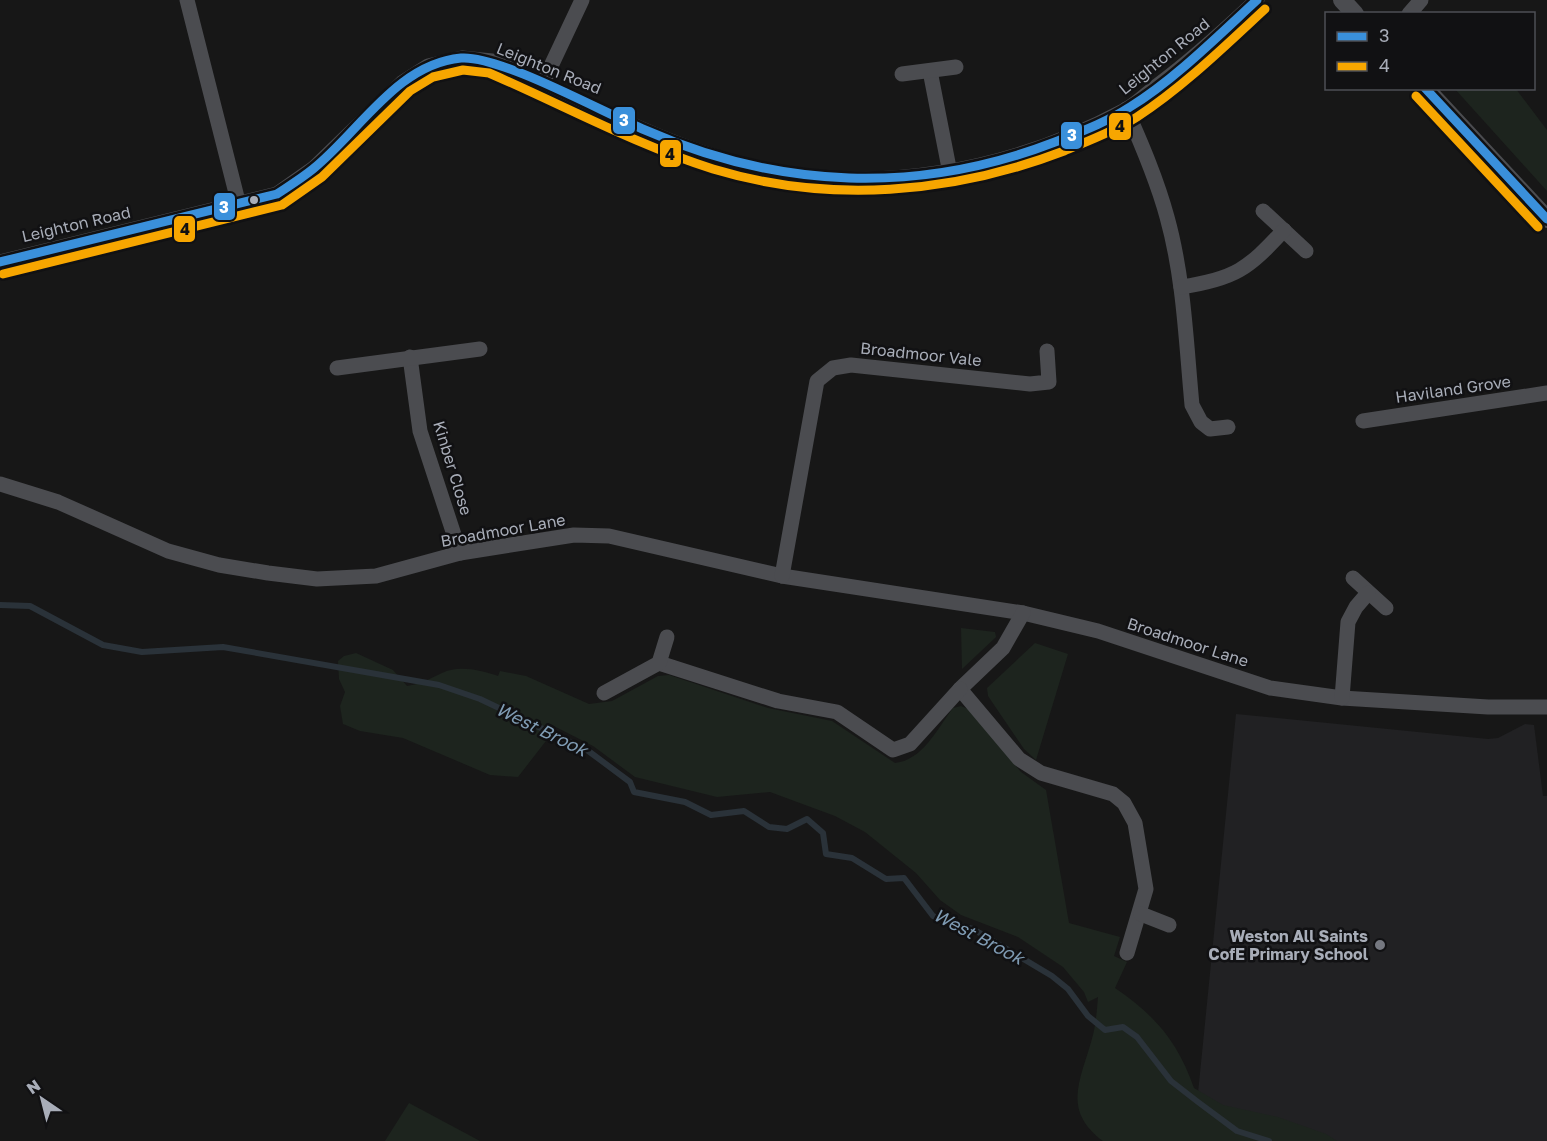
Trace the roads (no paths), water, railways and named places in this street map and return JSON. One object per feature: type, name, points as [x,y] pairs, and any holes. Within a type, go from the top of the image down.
[{"type":"street","points":[[187,0],[239,205]]},
{"type":"street","points":[[543,82],[582,0]]},
{"type":"street","name":"Leighton Road","points":[[0,262],[277,194],[293,185],[403,82],[428,66],[462,58],[492,61],[673,141],[748,166],[834,179],[890,180],[950,173],[1038,148],[1126,109],[1202,52],[1257,0]]},
{"type":"street","points":[[1342,0],[1353,12]]},
{"type":"street","points":[[1411,12],[1421,0]]},
{"type":"street","points":[[902,74],[956,67]]},
{"type":"street","points":[[930,71],[950,173]]},
{"type":"street","points":[[1427,90],[1547,219]]},
{"type":"street","points":[[1126,109],[1149,160],[1167,218],[1181,287],[1192,405],[1201,422],[1210,429],[1228,427]]},
{"type":"street","points":[[1263,211],[1306,250]]},
{"type":"street","points":[[1181,287],[1212,282],[1239,273],[1284,230]]},
{"type":"street","points":[[337,368],[480,349]]},
{"type":"street","name":"Broadmoor Vale","points":[[782,576],[817,381],[833,368],[851,365],[1030,384],[1049,382],[1047,351]]},
{"type":"street","name":"Kinber Close","points":[[410,357],[420,431],[460,553]]},
{"type":"street","name":"Haviland Grove","points":[[1363,421],[1547,393]]},
{"type":"street","name":"Broadmoor Lane","points":[[0,484],[58,502],[168,551],[219,565],[268,573],[317,579],[376,576],[460,553],[574,535],[609,536],[782,576],[1023,613],[1098,631],[1270,688],[1342,698],[1488,707],[1547,707]]},
{"type":"street","points":[[1353,578],[1386,608]]},
{"type":"street","points":[[1342,698],[1348,622],[1356,607],[1368,593]]},
{"type":"street","points":[[659,663],[778,701],[837,712],[893,750],[910,744],[960,689],[1003,648],[1023,613]]},
{"type":"street","points":[[604,693],[659,663],[667,637]]},
{"type":"street","points":[[960,689],[1019,759],[1041,773],[1113,794],[1124,803],[1135,824],[1146,889],[1141,914],[1127,953]]},
{"type":"street","points":[[1141,914],[1169,925]]},
{"type":"waterway","name":"West Brook","points":[[0,605],[30,606],[103,645],[142,652],[223,647],[439,685],[480,699],[587,750],[630,782],[634,792],[685,802],[711,815],[744,811],[769,827],[787,829],[807,819],[823,833],[826,854],[852,858],[886,879],[904,878],[933,916],[951,924],[973,929],[1052,976],[1068,989],[1088,1016],[1105,1030],[1123,1027],[1137,1037],[1171,1081],[1198,1102],[1237,1131],[1269,1141]]},
{"type":"place","name":"Weston All Saints CofE Primary School","points":[[1380,945]]}]
